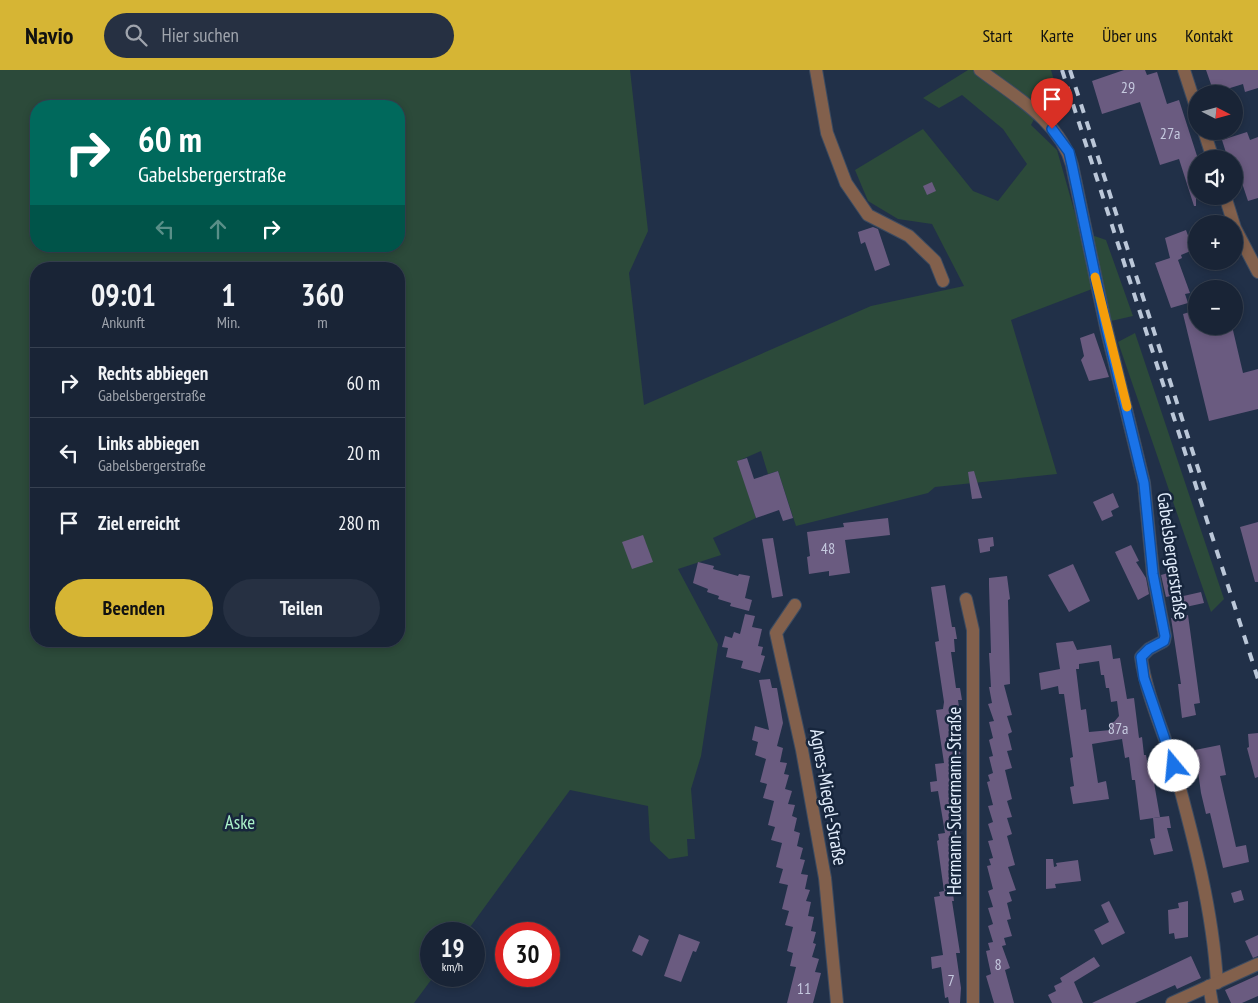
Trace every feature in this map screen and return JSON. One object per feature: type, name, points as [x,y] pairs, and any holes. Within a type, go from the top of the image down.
[{"type":"street","points":[[816,70],[827,133],[846,183],[868,214],[909,236],[935,261],[943,281]]},
{"type":"street","name":"Gabelsbergerstraße","points":[[980,70],[1042,117],[1066,147],[1072,165],[1106,327],[1144,483],[1153,574],[1165,636],[1164,641],[1149,649],[1141,657],[1144,678],[1174,766],[1205,897],[1213,984],[1212,1003]]},
{"type":"street","points":[[1184,70],[1189,85]]},
{"type":"street","points":[[1228,205],[1235,228],[1258,272]]},
{"type":"street","name":"Hermann-Sudermann-Straße","points":[[966,599],[974,630],[973,1003]]},
{"type":"street","name":"Agnes-Miegel-Straße","points":[[795,605],[776,633],[802,750],[825,878],[836,1003]]},
{"type":"street","points":[[1172,1003],[1258,964]]},
{"type":"green space","name":"Aske","points":[[0,70],[630,70],[648,231],[629,273],[644,405],[871,306],[964,286],[932,224],[898,219],[868,201],[855,170],[923,129],[973,191],[998,201],[1027,164],[1003,129],[962,95],[939,108],[923,98],[968,70],[1051,70],[1054,80],[1031,125],[1057,150],[1080,231],[1106,240],[1133,316],[1111,321],[1100,286],[1011,320],[1057,474],[935,487],[928,493],[796,526],[778,471],[768,474],[761,451],[738,461],[756,518],[713,538],[721,555],[678,569],[718,644],[701,756],[691,789],[695,839],[687,839],[688,856],[669,859],[650,841],[648,806],[570,790],[474,922],[420,922],[420,987],[426,987],[414,1003],[0,1003]]},
{"type":"green space","points":[[1135,333],[1224,599],[1211,612],[1118,342]]},
{"type":"building","points":[[1124,70],[1145,70],[1147,75],[1157,72],[1167,104],[1179,100],[1188,128],[1188,140],[1192,140],[1195,150],[1188,150],[1188,187],[1179,159],[1160,165],[1140,102],[1102,114],[1092,81]]},
{"type":"building","points":[[1206,70],[1258,70],[1258,88],[1245,92],[1243,84],[1211,85]]},
{"type":"building","points":[[1247,132],[1250,140],[1258,137],[1258,198],[1248,201],[1243,186],[1243,150],[1225,150],[1222,140],[1243,140],[1243,133]]},
{"type":"building","points":[[932,182],[936,191],[927,195],[923,186]]},
{"type":"building","points":[[873,227],[878,229],[890,265],[875,271],[865,242],[861,244],[858,232]]},
{"type":"building","points":[[1186,230],[1188,236],[1188,252],[1181,255],[1182,258],[1178,260],[1188,288],[1188,293],[1185,294],[1188,303],[1171,308],[1155,263],[1170,258],[1165,238]]},
{"type":"building","points":[[1188,312],[1188,335],[1183,314]]},
{"type":"building","points":[[1094,333],[1109,377],[1089,381],[1081,360],[1084,356],[1080,338]]},
{"type":"building","points":[[1188,335],[1234,335],[1243,373],[1258,369],[1258,409],[1209,421]]},
{"type":"building","points":[[747,458],[754,479],[778,471],[793,518],[783,521],[779,510],[756,518],[737,461]]},
{"type":"building","points":[[974,471],[982,498],[972,499],[968,472]]},
{"type":"building","points":[[1113,493],[1119,507],[1111,511],[1113,516],[1102,521],[1093,502]]},
{"type":"building","points":[[888,518],[890,535],[845,540],[850,573],[829,576],[829,571],[809,574],[807,557],[810,556],[807,532],[844,527],[843,523]]},
{"type":"building","points":[[1258,522],[1258,582],[1255,582],[1240,527]]},
{"type":"building","points":[[643,535],[653,562],[632,569],[622,542]]},
{"type":"building","points":[[993,537],[994,546],[990,547],[990,551],[980,553],[978,539]]},
{"type":"building","points":[[773,538],[783,596],[772,598],[762,539]]},
{"type":"building","points":[[1131,545],[1139,561],[1136,562],[1146,578],[1149,594],[1138,600],[1115,552]]},
{"type":"building","points":[[698,562],[714,566],[713,569],[738,576],[739,574],[750,576],[745,598],[752,600],[749,611],[730,606],[731,603],[718,599],[719,596],[707,592],[708,589],[693,583]]},
{"type":"building","points":[[1073,564],[1090,601],[1069,612],[1048,575]]},
{"type":"building","points":[[1175,571],[1180,594],[1166,597],[1161,575]]},
{"type":"building","points":[[1007,576],[1010,599],[1008,600],[1010,684],[1004,685],[1012,715],[1007,716],[1012,732],[1008,734],[1012,750],[1007,751],[1012,768],[1005,770],[1012,799],[1007,801],[1012,817],[1007,818],[1012,834],[1007,836],[1015,865],[1008,867],[1016,890],[1009,892],[1012,901],[1007,903],[1011,919],[1007,920],[1012,936],[1004,938],[1006,945],[1002,946],[1010,968],[1005,970],[1014,1003],[994,1003],[986,976],[991,974],[986,951],[990,950],[988,943],[993,942],[988,926],[993,924],[988,908],[993,907],[988,891],[993,889],[987,866],[991,865],[989,859],[993,858],[988,841],[993,840],[988,824],[993,822],[988,806],[993,805],[987,782],[990,781],[988,775],[993,773],[989,757],[993,756],[989,740],[993,738],[989,722],[994,721],[988,704],[992,703],[989,687],[991,687],[989,653],[991,653],[989,578]]},
{"type":"building","points":[[945,585],[952,627],[955,627],[957,639],[954,639],[955,652],[951,652],[956,688],[960,688],[962,700],[958,700],[959,707],[953,708],[954,714],[951,714],[956,750],[960,750],[961,762],[958,762],[960,769],[953,770],[954,776],[951,777],[956,812],[960,812],[961,824],[959,824],[959,831],[950,832],[956,874],[960,874],[961,886],[957,886],[958,893],[953,894],[954,901],[952,901],[960,953],[956,953],[961,988],[960,1003],[949,1003],[948,997],[945,998],[941,967],[932,969],[931,957],[943,955],[934,897],[940,896],[939,892],[944,891],[937,841],[939,840],[938,834],[945,833],[938,791],[931,792],[930,782],[937,781],[935,764],[944,763],[936,710],[943,709],[944,702],[935,642],[939,641],[931,587]]},
{"type":"building","points":[[1201,592],[1204,603],[1181,608],[1179,597]]},
{"type":"building","points":[[745,614],[755,616],[752,627],[762,629],[758,646],[763,647],[761,655],[765,656],[760,673],[741,668],[743,661],[726,657],[728,648],[722,647],[725,636],[732,638],[734,632],[740,634]]},
{"type":"building","points":[[1188,615],[1200,703],[1194,704],[1196,715],[1182,718],[1178,684],[1181,684],[1171,618]]},
{"type":"building","points":[[1073,641],[1077,650],[1111,645],[1113,659],[1120,658],[1127,699],[1134,698],[1139,738],[1142,737],[1144,755],[1146,755],[1153,777],[1160,817],[1140,820],[1135,780],[1132,780],[1129,757],[1125,758],[1122,739],[1092,744],[1098,783],[1106,781],[1109,799],[1073,804],[1070,787],[1074,786],[1070,758],[1073,757],[1064,694],[1059,694],[1058,686],[1041,690],[1039,673],[1060,669],[1056,643]],"holes":[[[1099,661],[1101,675],[1104,675],[1106,688],[1109,688],[1111,702],[1117,701],[1119,716],[1114,722],[1110,723],[1111,730],[1089,732],[1086,709],[1081,710],[1076,669],[1079,669],[1079,664]]]},
{"type":"building","points":[[770,679],[772,688],[777,688],[783,723],[777,746],[783,748],[780,762],[787,763],[784,774],[789,775],[785,789],[792,791],[788,804],[795,805],[792,816],[797,818],[794,831],[800,833],[797,846],[803,848],[800,859],[805,860],[801,874],[808,875],[805,889],[810,890],[806,901],[811,902],[808,916],[814,917],[811,931],[816,932],[813,943],[816,944],[812,957],[819,959],[815,972],[821,973],[813,1003],[787,1003],[796,967],[790,966],[793,953],[787,951],[793,927],[785,925],[789,911],[782,909],[788,885],[779,883],[783,869],[776,867],[782,843],[771,840],[775,827],[768,825],[774,801],[763,798],[767,784],[760,782],[766,759],[755,755],[758,742],[752,740],[755,726],[769,730],[759,680]]},
{"type":"building","points":[[1258,733],[1258,777],[1255,778],[1247,748],[1249,747],[1248,734]]},
{"type":"building","points":[[1220,745],[1226,775],[1220,776],[1236,847],[1246,845],[1249,862],[1223,868],[1210,813],[1206,814],[1201,793],[1195,750]]},
{"type":"building","points":[[1169,816],[1171,828],[1167,828],[1173,851],[1154,855],[1150,839],[1155,838],[1153,818]]},
{"type":"building","points":[[1046,859],[1053,859],[1054,867],[1057,866],[1056,863],[1078,860],[1081,881],[1055,884],[1056,888],[1046,889]]},
{"type":"building","points":[[1241,890],[1244,900],[1234,903],[1231,893]]},
{"type":"building","points":[[1109,901],[1125,933],[1102,945],[1094,930],[1109,922],[1101,905]]},
{"type":"building","points":[[1188,901],[1188,937],[1175,939],[1174,933],[1169,934],[1168,910],[1179,908],[1178,903]]},
{"type":"building","points":[[679,934],[700,942],[696,952],[693,951],[681,982],[664,976]]},
{"type":"building","points":[[639,935],[649,940],[642,956],[632,951]]},
{"type":"building","points":[[1258,935],[1258,956],[1253,958],[1245,941]]},
{"type":"building","points":[[1191,956],[1201,978],[1177,989],[1175,985],[1135,1003],[1092,1003]]},
{"type":"building","points":[[1094,957],[1100,966],[1074,982],[1083,1003],[1052,1003],[1048,995],[1056,991],[1054,986],[1062,982],[1060,978]]},
{"type":"building","points":[[1258,975],[1258,996],[1242,1003],[1231,1003],[1225,990]]},
{"type":"railway","points":[[1062,70],[1258,679]]},
{"type":"railway","points":[[1070,70],[1205,490]]},
{"type":"slow traffic","points":[[1095,277],[1127,407]]},
{"type":"route","points":[[1052,129],[1069,152],[1106,327],[1144,483],[1153,574],[1165,636],[1164,641],[1149,649],[1141,657],[1144,678],[1174,766]]}]
